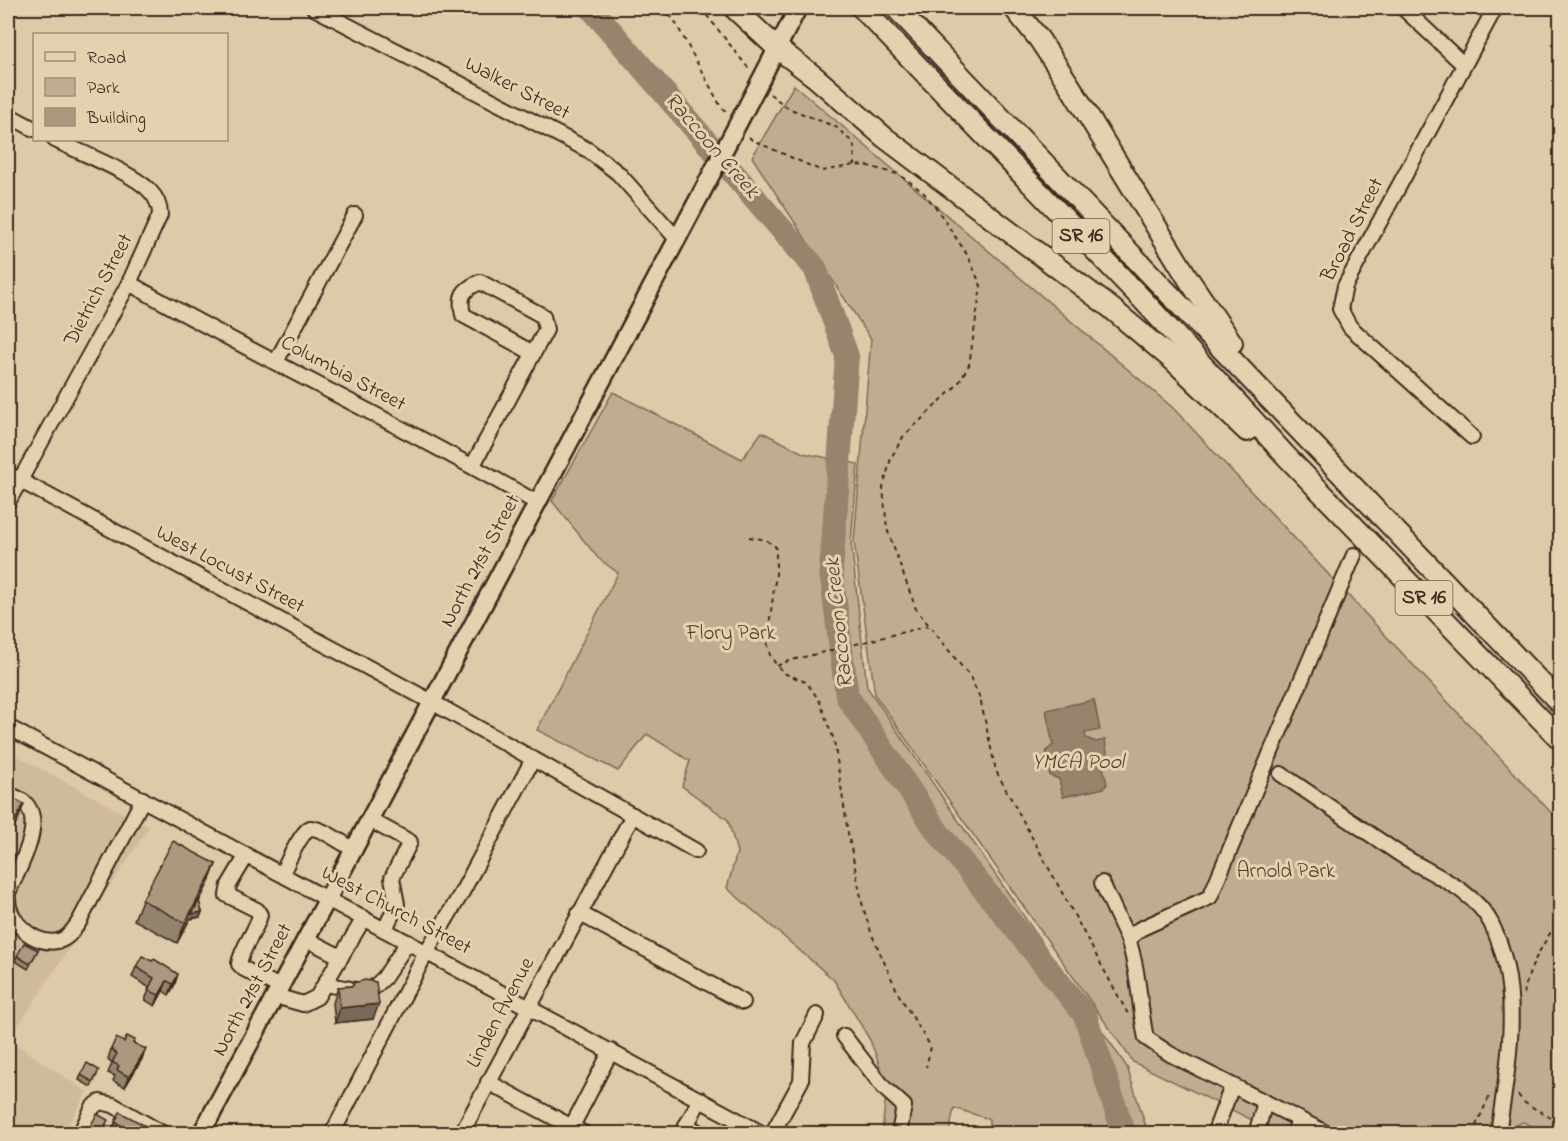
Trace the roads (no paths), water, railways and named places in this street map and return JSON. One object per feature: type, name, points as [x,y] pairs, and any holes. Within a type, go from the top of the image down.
[{"type":"highway","points":[[734,8],[777,48],[816,77],[884,137],[1111,308],[1174,361],[1249,434],[1287,457]]},
{"type":"highway","name":"SR 16","points":[[896,8],[1560,701]]},
{"type":"highway","points":[[1014,8],[1039,39],[1070,86],[1221,329],[1266,380],[1282,410]]},
{"type":"highway","name":"SR 16","points":[[867,12],[1142,299],[1287,457],[1560,739]]},
{"type":"main road","name":"North 21st Street","points":[[201,1134],[701,194],[736,113],[759,84],[798,8]]},
{"type":"street","name":"Walker Street","points":[[314,8],[588,150],[618,173],[677,239]]},
{"type":"street","points":[[1403,8],[1464,64]]},
{"type":"street","name":"Broad Street","points":[[1472,437],[1350,327],[1340,309],[1345,286],[1495,8]]},
{"type":"street","points":[[8,117],[33,129]]},
{"type":"street","name":"Dietrich Street","points":[[8,502],[13,477],[129,283],[160,215],[158,203],[149,189],[141,183],[57,141]]},
{"type":"street","points":[[276,362],[355,215]]},
{"type":"street","points":[[473,465],[546,330],[543,316],[480,282],[467,288],[460,301],[463,315],[533,353]]},
{"type":"street","name":"Columbia Street","points":[[129,283],[355,405],[473,465],[537,502]]},
{"type":"street","name":"West Locust Street","points":[[13,477],[432,702],[696,851]]},
{"type":"street","points":[[1128,939],[1140,928],[1210,897],[1354,555]]},
{"type":"street","name":"West Church Street","points":[[8,728],[427,951],[763,1134]]},
{"type":"street","points":[[332,1134],[427,951],[533,759]]},
{"type":"street","points":[[1281,774],[1399,854],[1457,889],[1478,905],[1491,922],[1506,964],[1512,1020],[1498,1134]]},
{"type":"street","points":[[8,794],[25,803],[31,814],[33,829],[8,893]]},
{"type":"street","points":[[8,899],[8,906],[13,917],[21,927],[34,936],[49,941],[59,941],[68,937],[79,922],[142,799]]},
{"type":"street","name":"Linden Avenue","points":[[461,1134],[633,815]]},
{"type":"street","points":[[370,820],[410,842],[392,878],[397,904],[385,929]]},
{"type":"street","points":[[282,874],[306,830],[310,828],[319,830],[354,850]]},
{"type":"street","points":[[247,855],[227,895],[257,910],[261,915],[239,964],[278,992],[303,1004],[317,997],[364,918]]},
{"type":"street","points":[[1102,883],[1134,956],[1146,1038],[1170,1054],[1328,1134]]},
{"type":"street","points":[[579,913],[743,1002]]},
{"type":"street","points":[[306,939],[341,957]]},
{"type":"street","points":[[325,984],[356,990],[371,990],[384,978],[408,942]]},
{"type":"street","points":[[772,1134],[801,1081],[803,1043],[817,1015]]},
{"type":"street","points":[[844,1036],[884,1088],[904,1106],[899,1134]]},
{"type":"street","points":[[570,1130],[611,1051]]},
{"type":"street","points":[[488,1082],[570,1130],[585,1134]]},
{"type":"street","points":[[1214,1134],[1233,1086]]},
{"type":"street","points":[[700,1099],[684,1129],[702,1134]]},
{"type":"street","points":[[80,1134],[93,1107],[100,1102],[113,1105],[164,1134]]},
{"type":"street","points":[[1256,1134],[1265,1102]]},
{"type":"street","points":[[1294,1134],[1299,1119]]},
{"type":"water","name":"YMCA Pool","points":[[1094,700],[1100,730],[1085,733],[1086,738],[1096,742],[1105,740],[1108,759],[1102,763],[1107,784],[1104,788],[1063,797],[1059,779],[1050,776],[1046,751],[1053,745],[1046,710]]},
{"type":"waterway","name":"Raccoon Creek","points":[[591,8],[815,268],[847,356],[831,571],[847,696],[937,831],[1085,1015],[1124,1134]]},
{"type":"park label","name":"Flory Park","points":[[731,634]]},
{"type":"park label","name":"Arnold Park","points":[[1286,872]]}]
